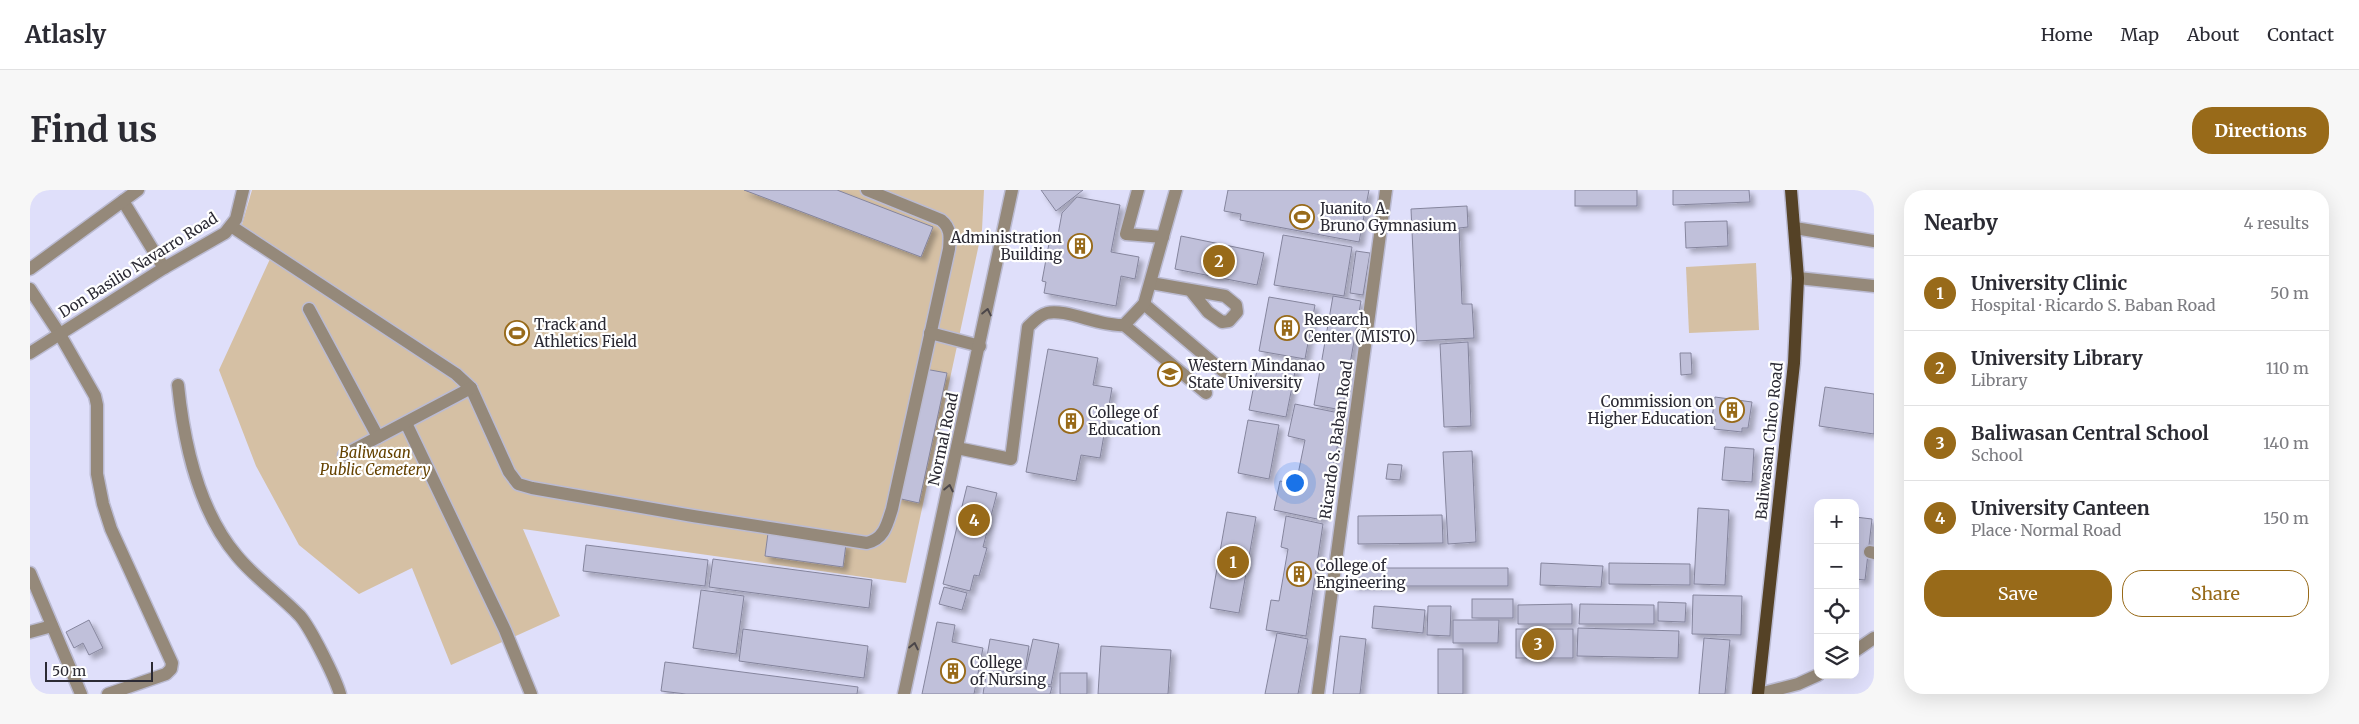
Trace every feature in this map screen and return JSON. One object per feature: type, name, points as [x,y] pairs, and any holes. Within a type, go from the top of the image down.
[{"type":"main road","name":"Baliwasan Chico Road","points":[[1758,694],[1794,363],[1798,278],[1791,190]]},
{"type":"street","points":[[30,269],[138,190]]},
{"type":"street","name":"Don Basilio Navarro Road","points":[[30,353],[164,268],[225,233],[238,212],[243,190]]},
{"type":"street","points":[[231,226],[318,285],[449,368],[471,388],[509,472],[513,479],[524,486],[693,516],[866,543],[875,541],[882,535],[890,517],[949,249],[950,233],[947,225],[930,214],[868,190]]},
{"type":"street","name":"Normal Road","points":[[904,694],[1012,190]]},
{"type":"street","points":[[1138,190],[1126,234],[1164,237]]},
{"type":"street","points":[[958,448],[1011,459],[1028,327],[1039,317],[1047,313],[1056,313],[1113,326],[1124,325],[1144,304],[1176,190]]},
{"type":"street","name":"Ricardo S. Baban Road","points":[[1318,694],[1386,190]]},
{"type":"street","points":[[123,201],[164,268]]},
{"type":"street","points":[[1795,228],[1874,241]]},
{"type":"street","points":[[1798,278],[1874,286]]},
{"type":"street","points":[[1151,283],[1191,291]]},
{"type":"street","points":[[30,289],[59,333],[95,396],[97,405],[97,474],[111,529],[172,663],[171,669],[166,674],[108,694]]},
{"type":"street","points":[[1144,304],[1224,372]]},
{"type":"street","points":[[309,309],[378,437]]},
{"type":"street","points":[[1124,325],[1206,394]]},
{"type":"street","points":[[930,334],[980,346]]},
{"type":"street","points":[[178,385],[186,443],[207,509],[236,555],[301,617],[311,632],[340,694]]},
{"type":"street","points":[[344,455],[471,388]]},
{"type":"street","points":[[406,423],[505,630],[532,694]]},
{"type":"street","points":[[30,574],[81,694]]},
{"type":"street","points":[[30,632],[52,626]]},
{"type":"street","points":[[1859,648],[1874,638]]},
{"type":"street","points":[[1758,694],[1798,684],[1814,677]]},
{"type":"green space","name":"Baliwasan Public Cemetery","points":[[252,190],[984,190],[982,230],[906,583],[523,529],[560,616],[451,665],[412,568],[359,594],[299,545],[256,466],[219,370],[270,259],[238,238]]},
{"type":"green space","points":[[1756,263],[1759,330],[1689,333],[1686,267]]},
{"type":"building","points":[[744,190],[837,190],[933,227],[921,257]]},
{"type":"building","points":[[1041,190],[1083,190],[1056,211]]},
{"type":"building","name":"Juanito A. Bruno Gymnasium","points":[[1228,190],[1369,190],[1359,242],[1240,220],[1241,214],[1224,211]]},
{"type":"building","points":[[1575,190],[1637,190],[1637,206],[1575,206]]},
{"type":"building","points":[[1673,190],[1749,190],[1750,202],[1673,205]]},
{"type":"building","name":"Administration Building","points":[[1077,197],[1120,205],[1111,252],[1139,257],[1135,279],[1121,276],[1116,306],[1044,293],[1046,282],[1042,281],[1050,238],[1057,240],[1062,213]]},
{"type":"building","points":[[1467,206],[1468,227],[1459,228],[1462,304],[1472,304],[1474,338],[1417,341],[1411,209]]},
{"type":"building","points":[[1727,221],[1728,246],[1686,248],[1685,222]]},
{"type":"building","points":[[1283,235],[1352,247],[1344,296],[1274,285]]},
{"type":"building","points":[[1181,236],[1264,253],[1257,285],[1175,269]]},
{"type":"building","points":[[1356,251],[1370,253],[1363,295],[1350,293]]},
{"type":"building","points":[[1333,296],[1361,301],[1342,410],[1314,405]]},
{"type":"building","name":"Research Center (MISTO)","points":[[1269,297],[1315,305],[1305,359],[1259,351]]},
{"type":"building","points":[[1468,342],[1471,426],[1444,427],[1440,344]]},
{"type":"building","name":"College of Education","points":[[1048,349],[1098,358],[1093,385],[1112,388],[1100,458],[1081,455],[1076,481],[1026,472]]},
{"type":"building","points":[[1680,353],[1691,353],[1692,374],[1681,375]]},
{"type":"building","points":[[1259,360],[1296,367],[1286,417],[1249,410]]},
{"type":"building","points":[[925,369],[947,373],[919,503],[897,498]]},
{"type":"building","points":[[1825,387],[1874,394],[1874,434],[1819,426]]},
{"type":"building","name":"Commission on Higher Education","points":[[1715,397],[1752,402],[1748,428],[1742,428],[1742,432],[1714,429],[1715,419],[1712,418]]},
{"type":"building","points":[[1295,404],[1344,414],[1322,520],[1274,510],[1280,481],[1296,484],[1305,440],[1288,436]]},
{"type":"building","points":[[1248,420],[1279,425],[1269,479],[1238,473]]},
{"type":"building","points":[[1725,447],[1754,449],[1752,482],[1722,480]]},
{"type":"building","points":[[1472,451],[1476,542],[1448,544],[1443,452]]},
{"type":"building","points":[[1388,464],[1402,465],[1400,480],[1386,479]]},
{"type":"building","points":[[967,486],[997,493],[983,547],[987,548],[979,576],[974,575],[970,591],[943,584]]},
{"type":"building","points":[[1698,508],[1729,510],[1725,585],[1694,584]]},
{"type":"building","points":[[1227,512],[1256,517],[1239,613],[1210,608]]},
{"type":"building","points":[[1442,515],[1443,543],[1358,544],[1358,516]]},
{"type":"building","name":"College of Engineering","points":[[1286,516],[1323,524],[1306,636],[1266,630],[1271,600],[1279,601],[1288,549],[1281,547]]},
{"type":"building","points":[[1859,517],[1872,519],[1865,580],[1859,579]]},
{"type":"building","points":[[768,533],[846,544],[843,567],[765,556]]},
{"type":"building","points":[[586,545],[708,560],[705,586],[583,571]]},
{"type":"building","points":[[713,559],[872,580],[869,608],[709,587]]},
{"type":"building","points":[[1541,563],[1603,566],[1601,587],[1540,585]]},
{"type":"building","points":[[1609,563],[1690,564],[1690,585],[1609,584]]},
{"type":"building","points":[[1354,568],[1508,568],[1508,586],[1352,586]]},
{"type":"building","points":[[944,587],[967,593],[962,610],[939,604]]},
{"type":"building","points":[[701,590],[744,596],[736,654],[693,648]]},
{"type":"building","points":[[1693,595],[1742,596],[1741,635],[1692,634]]},
{"type":"building","points":[[1472,599],[1513,599],[1513,618],[1472,618]]},
{"type":"building","points":[[1658,602],[1686,603],[1685,622],[1658,621]]},
{"type":"building","points":[[1572,604],[1572,624],[1518,624],[1518,605]]},
{"type":"building","points":[[1580,604],[1654,605],[1654,624],[1579,624]]},
{"type":"building","points":[[1374,606],[1425,610],[1423,633],[1372,628]]},
{"type":"building","points":[[1428,606],[1451,606],[1450,636],[1427,635]]},
{"type":"building","points":[[89,620],[103,648],[89,655],[83,643],[74,648],[66,632]]},
{"type":"building","points":[[1453,620],[1499,620],[1498,643],[1453,643]]},
{"type":"building","name":"College of Nursing","points":[[937,622],[955,625],[952,642],[983,648],[974,694],[922,694]]},
{"type":"building","points":[[1578,628],[1679,631],[1678,658],[1577,656]]},
{"type":"building","points":[[743,629],[868,646],[864,678],[739,661]]},
{"type":"building","points":[[1516,629],[1573,629],[1573,658],[1516,658]]},
{"type":"building","points":[[1277,633],[1308,639],[1298,694],[1265,694]]},
{"type":"building","points":[[1340,636],[1366,639],[1360,694],[1333,694]]},
{"type":"building","points":[[1704,638],[1730,640],[1725,694],[1699,694]]},
{"type":"building","points":[[990,639],[1029,646],[1024,675],[985,668]]},
{"type":"building","points":[[1033,639],[1059,644],[1051,685],[1024,679]]},
{"type":"building","points":[[1101,646],[1171,650],[1168,694],[1098,694]]},
{"type":"building","points":[[1438,649],[1463,649],[1463,694],[1438,694]]},
{"type":"building","points":[[665,662],[858,687],[857,694],[686,694],[661,691]]},
{"type":"building","points":[[1060,673],[1087,673],[1087,694],[1060,694]]},
{"type":"building","points":[[986,675],[1052,687],[1050,694],[983,694]]},
{"type":"place","name":"Juanito A. Bruno Gymnasium","points":[[1302,217]]},
{"type":"place","name":"Administration Building","points":[[1080,246]]},
{"type":"place","name":"University Library","points":[[1219,261]]},
{"type":"place","name":"Research Center (MISTO)","points":[[1287,328]]},
{"type":"place","name":"Track and Athletics Field","points":[[517,333]]},
{"type":"place","name":"Western Mindanao State University","points":[[1170,374]]},
{"type":"place","name":"Commission on Higher Education","points":[[1732,410]]},
{"type":"place","name":"College of Education","points":[[1071,421]]},
{"type":"place","name":"University Canteen","points":[[974,520]]},
{"type":"place","name":"University Clinic","points":[[1233,562]]},
{"type":"place","name":"College of Engineering","points":[[1299,574]]},
{"type":"place","name":"Baliwasan Central School","points":[[1538,644]]},
{"type":"place","name":"College of Nursing","points":[[953,671]]}]
